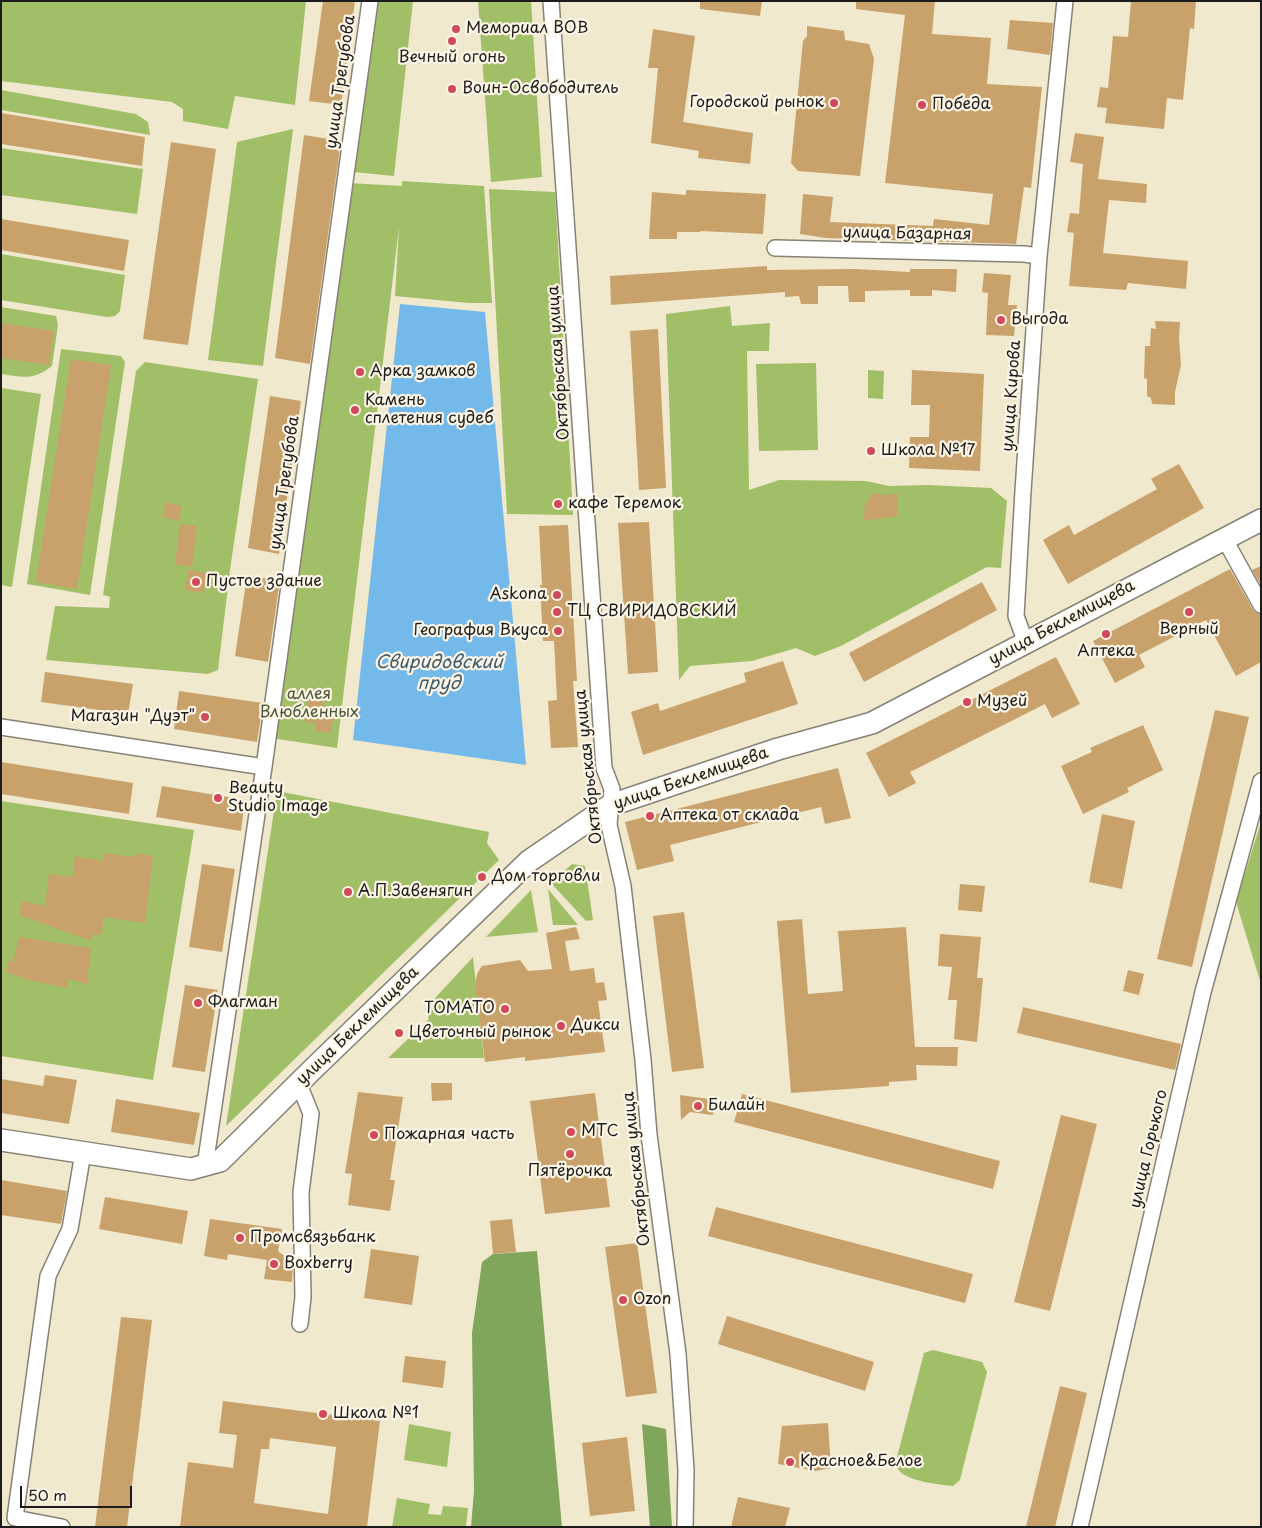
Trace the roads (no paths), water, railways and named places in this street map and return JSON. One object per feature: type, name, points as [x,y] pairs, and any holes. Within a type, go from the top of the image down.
[{"type":"main road","name":"улица Беклемищева","points":[[1,1140],[191,1168],[206,1166],[220,1161],[529,861],[611,805],[778,749],[872,722],[1261,520]]},
{"type":"street","name":"улица Трегубова","points":[[264,767],[370,1]]},
{"type":"street","name":"Октябрьская улица","points":[[551,1],[604,768],[612,789],[609,825],[624,886],[649,1134],[678,1354],[686,1470],[685,1527]]},
{"type":"street","name":"улица Кирова","points":[[1026,643],[1016,616],[1039,256],[1065,1]]},
{"type":"street","name":"улица Базарная","points":[[775,248],[1024,254],[1039,256]]},
{"type":"street","points":[[1224,538],[1261,605]]},
{"type":"street","points":[[1,727],[264,767],[206,1166]]},
{"type":"street","name":"улица Горького","points":[[1080,1527],[1203,992],[1261,781]]},
{"type":"street","points":[[299,1084],[311,1114],[301,1192],[303,1297],[300,1324]]},
{"type":"street","points":[[62,1527],[15,1518],[48,1276],[70,1229],[82,1153]]},
{"type":"water","name":"Свиридовский пруд","points":[[400,304],[485,312],[526,765],[353,740]]},
{"type":"place","name":"Мемориал ВОВ","points":[[456,29]]},
{"type":"place","name":"Вечный огонь","points":[[452,41]]},
{"type":"place","name":"Воин-Освободитель","points":[[452,89]]},
{"type":"place","name":"Городской рынок","points":[[834,103]]},
{"type":"place","name":"Победа","points":[[922,105]]},
{"type":"place","name":"Выгода","points":[[1001,320]]},
{"type":"place","name":"Арка замков","points":[[360,372]]},
{"type":"place","name":"Камень сплетения судеб","points":[[355,410]]},
{"type":"place","name":"Школа №17","points":[[871,451]]},
{"type":"place","name":"кафе Теремок","points":[[558,504]]},
{"type":"place","name":"Пустое здание","points":[[196,582]]},
{"type":"place","name":"Askona","points":[[557,595]]},
{"type":"place","name":"ТЦ СВИРИДОВСКИЙ","points":[[557,612]]},
{"type":"place","name":"Верный","points":[[1189,612]]},
{"type":"place","name":"География Вкуса","points":[[558,631]]},
{"type":"place","name":"Аптека","points":[[1106,634]]},
{"type":"place","name":"Музей","points":[[967,702]]},
{"type":"place","name":"Магазин \"Дуэт\"","points":[[205,717]]},
{"type":"place","name":"Beauty Studio Image","points":[[218,798]]},
{"type":"place","name":"Аптека от склада","points":[[650,816]]},
{"type":"place","name":"Дом торговли","points":[[482,877]]},
{"type":"place","name":"А.П.Завенягин","points":[[348,892]]},
{"type":"place","name":"Флагман","points":[[198,1003]]},
{"type":"place","name":"ТОМАТО","points":[[505,1009]]},
{"type":"place","name":"Дикси","points":[[561,1026]]},
{"type":"place","name":"Цветочный рынок","points":[[399,1033]]},
{"type":"place","name":"Билайн","points":[[698,1106]]},
{"type":"place","name":"МТС","points":[[571,1132]]},
{"type":"place","name":"Пожарная часть","points":[[374,1135]]},
{"type":"place","name":"Пятёрочка","points":[[570,1154]]},
{"type":"place","name":"Промсвязьбанк","points":[[240,1238]]},
{"type":"place","name":"Boxberry","points":[[274,1264]]},
{"type":"place","name":"Ozon","points":[[623,1300]]},
{"type":"place","name":"Школа №1","points":[[323,1414]]},
{"type":"place","name":"Красное&Белое","points":[[790,1462]]},
{"type":"park label","name":"аллея Влюбленных","points":[[309,704]]}]
